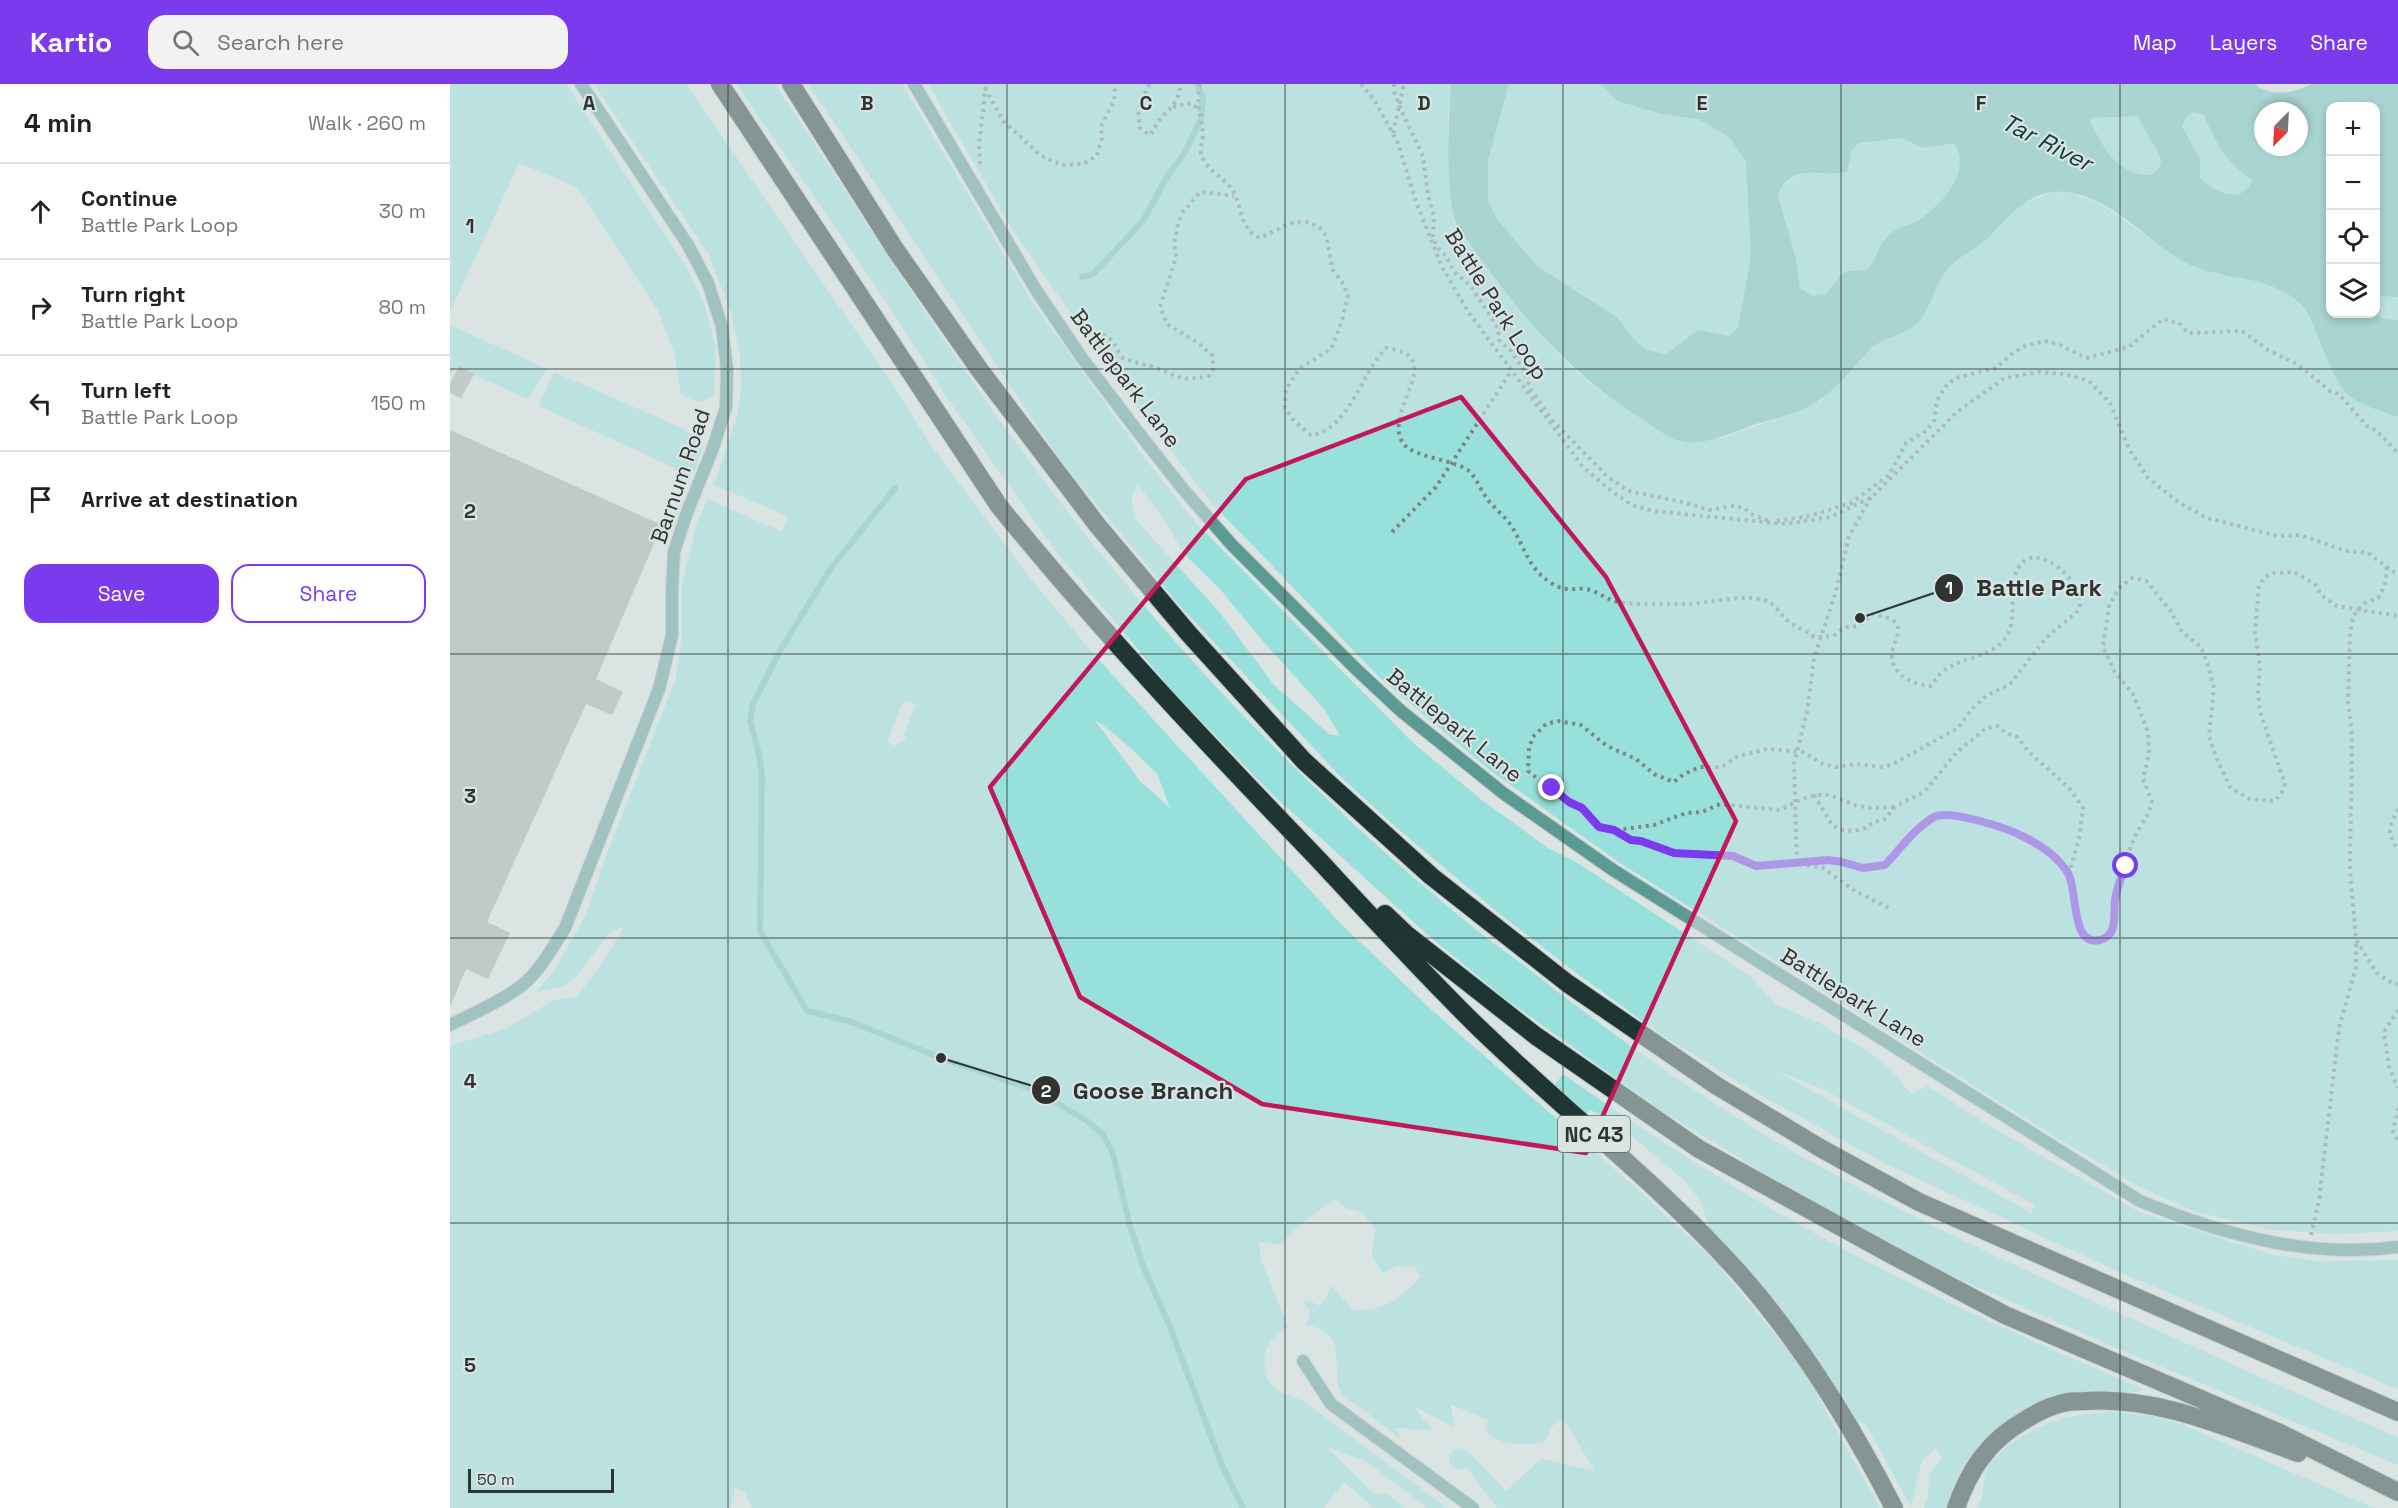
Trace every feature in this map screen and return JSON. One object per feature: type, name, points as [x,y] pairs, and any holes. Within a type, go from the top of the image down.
[{"type":"highway","points":[[720,84],[999,506],[1106,632],[1254,792],[1406,934],[1536,1036],[1700,1149],[2004,1315],[2280,1433],[2391,1489]]},
{"type":"highway","points":[[791,84],[896,249],[979,369],[1098,526],[1189,634],[1304,761],[1431,876],[1568,983],[1717,1086],[1822,1149],[1919,1202],[2398,1412]]},
{"type":"highway","name":"NC 43","points":[[1254,792],[1475,1024],[1685,1217],[1741,1276],[1792,1340],[1837,1406],[1894,1508]]},
{"type":"highway","points":[[1956,1508],[1966,1480],[1986,1453],[2008,1430],[2035,1414],[2063,1402],[2104,1399],[2146,1404],[2192,1415],[2360,1475]]},
{"type":"street","name":"Barnum Road","points":[[450,1025],[494,1004],[522,986],[546,959],[565,928],[659,689],[672,635],[674,552],[726,407],[727,369],[722,327],[708,283],[688,245],[580,84]]},
{"type":"street","name":"Battlepark Lane","points":[[914,84],[1036,290],[1082,358],[1183,489],[1232,545],[1401,711],[1503,793],[1613,870],[2140,1201],[2186,1220],[2278,1244],[2333,1250],[2398,1247]]},
{"type":"street","points":[[1303,1361],[1331,1404],[1473,1508]]},
{"type":"path","points":[[985,85],[1004,121],[1041,155],[1061,165],[1083,164],[1097,156],[1102,138],[1101,126],[1114,101],[1115,84]]},
{"type":"path","points":[[1149,84],[1138,110],[1140,128],[1150,135],[1162,117],[1173,108],[1191,103],[1198,109]]},
{"type":"path","points":[[1173,108],[1180,84]]},
{"type":"path","points":[[1200,84],[1197,99],[1203,133],[1201,154],[1211,170],[1231,188],[1240,215],[1250,232],[1260,238],[1290,223],[1308,222],[1320,228],[1326,236],[1333,270],[1348,296],[1342,321],[1331,349],[1300,368],[1286,389],[1285,407],[1294,421],[1311,435],[1321,434],[1329,429],[1347,411],[1375,359],[1386,348],[1399,349],[1410,356],[1415,363],[1414,376],[1403,401],[1400,423],[1402,442],[1412,451],[1461,466],[1471,472],[1488,500],[1512,526],[1524,553],[1551,583],[1570,591],[1589,589],[1612,601],[1690,604],[1726,599],[1765,600],[1780,610],[1789,623],[1806,630],[1814,637],[1821,638],[1833,636],[1845,627],[1858,626],[1873,614],[1894,621],[1897,627],[1897,637],[1892,653],[1896,670],[1919,685],[1931,686],[1945,669],[1992,650],[2005,639],[2012,620],[2011,587],[2023,561],[2029,558],[2048,561],[2068,576],[2078,590],[2081,604],[2079,610],[2046,638],[2010,684],[1986,696],[1972,709],[1958,728],[1893,764],[1883,767],[1855,765],[1836,767],[1822,764],[1797,750],[1767,749],[1738,756],[1722,767],[1700,767],[1684,774],[1674,782],[1654,774],[1636,759],[1607,746],[1581,724],[1558,721],[1546,724],[1533,737],[1529,748],[1528,771],[1569,802],[1582,808],[1599,827],[1614,830],[1654,825],[1686,813],[1702,812],[1720,804],[1780,810],[1814,795],[1830,795],[1871,808],[1896,807]]},
{"type":"path","points":[[1361,84],[1375,101],[1393,134],[1416,202],[1442,267],[1469,313],[1583,467],[1610,490],[1632,505],[1653,511],[1785,524],[1830,518],[1872,497]]},
{"type":"path","name":"Battle Park Loop","points":[[1394,84],[1400,108],[1423,156],[1428,195],[1434,216],[1433,237],[1437,246],[1446,256],[1454,272],[1471,286],[1498,328],[1498,340],[1511,351],[1531,390],[1553,420],[1606,475],[1628,491],[1709,510],[1733,506],[1744,508],[1751,514],[1770,521],[1786,521],[1851,502],[1889,475],[1906,443],[1926,431],[1934,421],[1937,400],[1948,383],[1959,377],[1996,369],[2013,353],[2025,346],[2044,341],[2058,344],[2086,358],[2129,347],[2163,319],[2179,323],[2188,333],[2242,332],[2268,351],[2297,364],[2330,392],[2339,394],[2367,426],[2377,431],[2398,453]]},
{"type":"path","points":[[1393,134],[1404,84]]},
{"type":"path","points":[[981,166],[979,146],[985,85]]},
{"type":"path","points":[[1076,327],[1105,334],[1112,339],[1121,357],[1138,365],[1153,367],[1176,377],[1190,379],[1209,376],[1214,369],[1213,356],[1197,342],[1167,324],[1160,307],[1176,257],[1174,244],[1182,212],[1200,192],[1234,196]]},
{"type":"path","points":[[1392,532],[1436,487],[1512,370]]},
{"type":"path","points":[[1797,864],[1794,764],[1807,712],[1814,658],[1836,591],[1849,536],[1872,497],[1957,412],[2005,378],[2039,372],[2066,374],[2089,381],[2110,403],[2129,449],[2148,477],[2178,502],[2207,518],[2278,536],[2300,535],[2347,551],[2368,553],[2398,575]]},
{"type":"path","points":[[2308,1247],[2319,1200],[2339,1028],[2356,967],[2350,868],[2352,734],[2348,701],[2350,636],[2354,616],[2365,603],[2378,598],[2385,585],[2388,567]]},
{"type":"path","points":[[1614,830],[1631,840],[1648,843],[1674,853],[1733,856],[1756,866],[1828,860],[1863,868],[1885,865],[1918,830],[1936,816],[1947,815],[1976,820],[2023,836],[2050,853],[2069,874],[2074,890],[2080,931],[2088,938],[2099,940],[2109,934],[2114,924],[2116,913],[2114,904],[2120,879],[2134,838],[2145,821],[2152,801],[2143,779],[2149,754],[2148,732],[2133,694],[2114,671],[2103,646],[2107,613],[2120,587],[2132,578],[2146,581],[2170,610],[2182,632],[2201,647],[2214,688],[2210,736],[2215,755],[2230,787],[2250,799],[2263,801],[2275,801],[2285,784],[2260,712],[2258,693],[2260,666],[2255,632],[2259,585],[2265,577],[2273,573],[2294,572],[2314,584],[2329,602],[2337,606],[2398,616]]},
{"type":"path","points":[[1814,795],[1833,826],[1855,831],[1884,820],[1896,807],[1924,792],[1956,753],[1986,728],[1998,726],[2006,733],[2017,737],[2029,753],[2068,788],[2083,808],[2079,838],[2069,874]]},
{"type":"path","points":[[2398,809],[2389,827],[2390,837],[2398,850]]},
{"type":"path","points":[[1797,864],[1823,868],[1855,891],[1889,908]]},
{"type":"path","points":[[2356,940],[2377,973],[2392,983],[2398,984]]},
{"type":"path","points":[[2398,1010],[2384,1032],[2389,1067],[2398,1088]]},
{"type":"path","points":[[2398,1108],[2393,1131],[2398,1140]]},
{"type":"highlighted area","points":[[1461,397],[1606,577],[1736,821],[1586,1153],[1262,1104],[1080,997],[990,787],[1246,479]]},
{"type":"shaded area","points":[[450,84],[566,84],[688,270],[705,306],[716,348],[714,395],[705,401],[698,402],[681,394],[674,352],[658,311],[583,195],[574,186],[519,163],[450,312]]},
{"type":"shaded area","points":[[594,84],[686,84],[893,385],[930,444],[1030,578],[1096,657],[1341,924],[1435,1013],[1635,1187],[1715,1261],[1802,1368],[1880,1508],[1497,1508],[1467,1468],[1456,1469],[1449,1463],[1452,1450],[1460,1448],[1472,1455],[1506,1491],[1541,1459],[1595,1471],[1564,1419],[1552,1426],[1545,1442],[1512,1444],[1491,1436],[1485,1430],[1488,1420],[1450,1404],[1455,1427],[1414,1406],[1422,1419],[1431,1426],[1430,1430],[1395,1428],[1402,1440],[1344,1397],[1337,1377],[1335,1345],[1330,1336],[1321,1329],[1306,1325],[1310,1311],[1303,1302],[1308,1300],[1320,1306],[1327,1297],[1330,1285],[1353,1310],[1375,1308],[1391,1302],[1421,1277],[1415,1267],[1396,1266],[1383,1274],[1372,1255],[1375,1229],[1363,1213],[1346,1208],[1335,1199],[1301,1224],[1280,1245],[1259,1241],[1261,1260],[1288,1327],[1271,1340],[1266,1349],[1264,1360],[1268,1380],[1277,1390],[1305,1402],[1447,1508],[1428,1508],[1365,1461],[1327,1447],[1373,1493],[1388,1495],[1405,1508],[1375,1508],[1344,1482],[1323,1508],[752,1508],[745,1493],[735,1488],[730,1508],[450,1508],[450,1046],[507,1028],[554,1000],[577,997],[602,963],[625,926],[608,934],[576,977],[564,986],[536,992],[554,971],[586,915],[604,862],[676,678],[682,635],[682,583],[697,522],[708,499],[782,532],[788,516],[714,485],[737,417],[741,390],[740,355],[731,312],[709,255]],"holes":[[[906,700],[916,705],[903,736],[907,738],[896,746],[887,742],[900,708]],[[1094,719],[1116,735],[1157,773],[1170,808],[1140,781]]]},
{"type":"shaded area","points":[[736,84],[775,84],[978,389],[1064,508],[1150,613],[1234,705],[1322,794],[1367,837],[1470,925],[1644,1055],[1702,1095],[1806,1159],[1897,1208],[1990,1253],[2264,1379],[2398,1437],[2398,1465],[2119,1349],[1966,1282],[1836,1216],[1662,1111],[1507,1000],[1429,936],[1272,794],[1177,696],[1057,553],[948,399],[875,285]]},
{"type":"shaded area","points":[[808,84],[902,84],[1033,303],[1141,453],[1196,523],[1412,742],[1483,801],[1548,848],[1576,862],[1751,977],[1775,1004],[1819,1023],[1872,1054],[1895,1074],[1911,1094],[1928,1086],[1988,1125],[2141,1213],[2273,1255],[2318,1261],[2398,1260],[2398,1389],[2119,1272],[1886,1164],[1755,1092],[1668,1039],[1496,911],[1397,828],[1340,776],[1180,606],[1059,458]],"holes":[[[1137,483],[1165,521],[1184,554],[1220,589],[1261,639],[1325,710],[1340,736],[1329,734],[1274,685],[1220,613],[1137,521],[1131,500]],[[1776,1071],[1823,1089],[2035,1205],[2031,1213]]]},
{"type":"shaded area","points":[[928,84],[1451,84],[1448,120],[1454,219],[1501,287],[1558,354],[1588,382],[1646,423],[1680,442],[1722,438],[1795,412],[1821,400],[1860,362],[1867,351],[1919,322],[1943,275],[1962,254],[1990,236],[2019,206],[2050,193],[2067,192],[2089,199],[2110,210],[2173,255],[2196,268],[2222,275],[2235,275],[2280,289],[2300,304],[2310,316],[2335,373],[2370,407],[2398,417],[2398,1231],[2338,1234],[2274,1230],[2196,1212],[2140,1187],[2044,1130],[1620,863],[1491,771],[1379,677],[1210,501],[1124,390],[1014,232]]},
{"type":"shaded area","points":[[1509,84],[1600,84],[1617,101],[1661,114],[1698,119],[1729,137],[1746,162],[1749,174],[1751,255],[1738,328],[1729,336],[1698,330],[1666,354],[1647,350],[1633,338],[1617,317],[1537,266],[1497,219],[1488,200],[1488,160]]},
{"type":"shaded area","points":[[2194,112],[2204,115],[2223,152],[2252,180],[2241,193],[2234,195],[2219,192],[2199,178],[2200,159],[2182,126],[2187,116]]},
{"type":"shaded area","points":[[2139,116],[2161,161],[2157,170],[2150,175],[2127,170],[2119,164],[2105,148],[2089,117]]},
{"type":"shaded area","points":[[1902,138],[1928,146],[1954,142],[1959,164],[1953,185],[1947,195],[1931,211],[1889,235],[1867,270],[1847,271],[1827,294],[1812,296],[1800,288],[1796,259],[1778,195],[1789,181],[1803,174],[1820,172],[1838,174],[1851,157],[1853,147],[1859,143]]},
{"type":"shaded area","points":[[2380,296],[2398,297],[2398,320],[2380,317]]},
{"type":"shaded area","points":[[450,325],[547,369],[528,399],[456,367],[450,376]]},
{"type":"shaded area","points":[[554,372],[684,429],[703,447],[695,470],[686,473],[539,406]]},
{"type":"shaded area","points":[[1563,1074],[1712,1173],[1828,1241],[1969,1312],[2141,1388],[2139,1392],[2084,1392],[2065,1396],[1977,1452],[1958,1475],[1946,1508],[1924,1508],[1928,1497],[1929,1475],[1942,1458],[1936,1448],[1922,1460],[1911,1507],[1865,1423],[1855,1421],[1785,1315],[1756,1278],[1710,1230],[1701,1202],[1686,1182],[1612,1119],[1590,1110],[1585,1115],[1553,1087]]},
{"type":"shaded area","points":[[2116,1412],[2151,1416],[2183,1425],[2374,1508],[1977,1508],[1986,1472],[2004,1449],[2033,1430],[2058,1420]]},
{"type":"water","name":"Tar River","points":[[1451,84],[1509,84],[1488,160],[1488,200],[1497,219],[1537,266],[1617,317],[1633,338],[1647,350],[1666,354],[1698,330],[1729,336],[1738,328],[1751,255],[1746,162],[1729,137],[1698,119],[1661,114],[1617,101],[1600,84],[2254,84],[2268,91],[2282,93],[2312,84],[2398,84],[2398,297],[2380,296],[2380,102],[2326,102],[2326,318],[2380,316],[2383,319],[2398,320],[2398,417],[2365,405],[2348,395],[2332,370],[2310,316],[2287,294],[2259,282],[2215,273],[2186,263],[2099,202],[2066,192],[2054,192],[2042,194],[2023,204],[1985,241],[1949,267],[1922,318],[1909,329],[1872,348],[1839,383],[1816,402],[1795,412],[1718,438],[1688,443],[1679,441],[1632,413],[1581,373],[1536,329],[1496,280],[1458,227],[1454,215],[1449,179]],"holes":[[[2194,112],[2204,115],[2223,152],[2252,180],[2241,193],[2227,194],[2212,188],[2200,178],[2200,159],[2182,126],[2187,116]],[[2138,116],[2160,156],[2160,166],[2150,175],[2128,170],[2119,164],[2105,149],[2089,118]],[[1902,138],[1923,148],[1954,143],[1960,164],[1954,184],[1932,210],[1919,220],[1894,231],[1886,238],[1867,270],[1847,271],[1826,294],[1812,296],[1800,288],[1796,259],[1778,195],[1784,184],[1799,174],[1847,172],[1852,150],[1859,143]]]},
{"type":"building","points":[[459,366],[474,374],[461,398],[450,393],[450,383]]},
{"type":"building","points":[[450,430],[662,525],[596,679],[623,692],[612,715],[586,704],[487,922],[510,933],[488,979],[466,969],[450,1007]]},
{"type":"waterway","points":[[1082,277],[1093,274],[1143,221],[1165,180],[1185,152],[1201,119],[1203,98],[1197,84]]},
{"type":"waterway","points":[[895,488],[831,568],[781,649],[753,704],[750,720],[762,775],[760,931],[807,1011],[849,1021],[941,1058],[1035,1090],[1087,1121],[1103,1134],[1113,1154],[1130,1226],[1143,1266],[1170,1327],[1221,1463],[1243,1508]]},
{"type":"place","name":"Battle Park","points":[[1860,618]]},
{"type":"place","name":"Goose Branch","points":[[941,1058]]},
{"type":"route","points":[[1552,788],[1569,802],[1582,808],[1599,827],[1614,830],[1631,840],[1641,841],[1674,853],[1697,856],[1717,854],[1733,856],[1756,866],[1767,867],[1828,860],[1863,868],[1879,867],[1885,865],[1918,830],[1936,816],[1947,815],[1976,820],[2023,836],[2050,853],[2069,874],[2074,890],[2080,931],[2088,938],[2099,940],[2109,934],[2114,924],[2116,913],[2114,904],[2120,879],[2126,866]]}]
